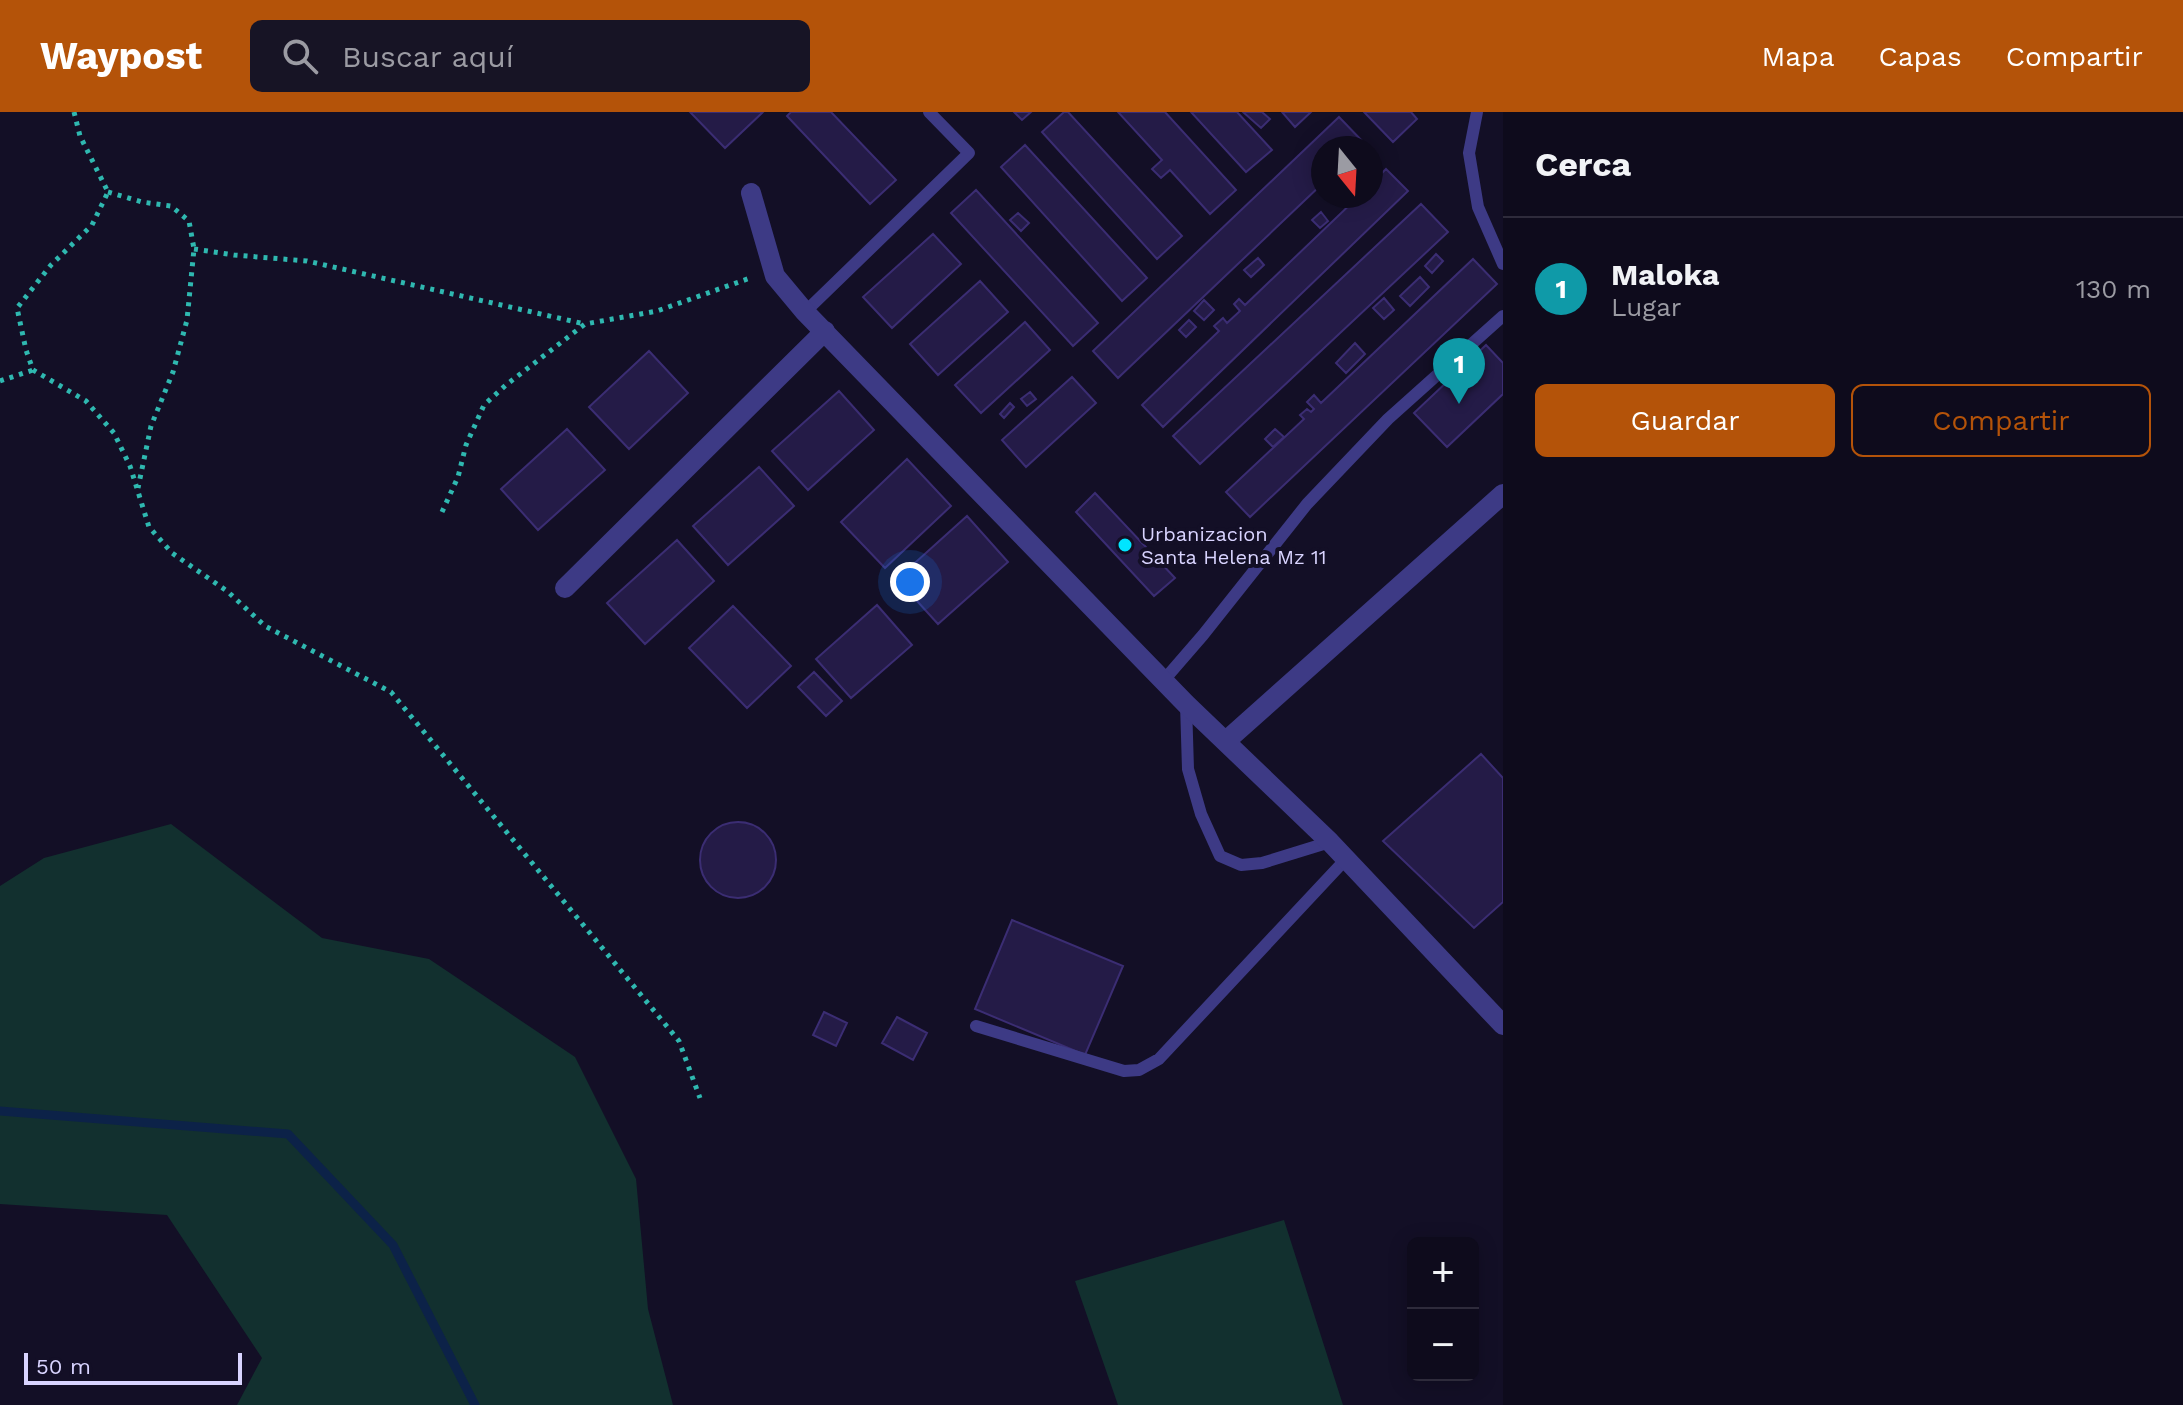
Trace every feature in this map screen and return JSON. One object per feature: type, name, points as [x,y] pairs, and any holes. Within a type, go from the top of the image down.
[{"type":"street","points":[[751,193],[775,276],[805,312],[1186,704],[1330,842],[1503,1025]]},
{"type":"street","points":[[565,588],[825,331]]},
{"type":"street","points":[[1226,741],[1503,494]]},
{"type":"lane","points":[[805,312],[969,153],[929,112]]},
{"type":"lane","points":[[1477,112],[1469,153],[1478,207],[1503,264]]},
{"type":"lane","points":[[1164,680],[1317,494],[1388,419],[1503,316]]},
{"type":"lane","points":[[1186,704],[1188,769],[1201,814],[1220,856],[1241,865],[1262,863],[1330,842]]},
{"type":"lane","points":[[976,1026],[1124,1071],[1139,1070],[1159,1059],[1346,859]]},
{"type":"path","points":[[74,112],[80,136],[108,192],[171,206],[189,221],[194,249],[187,320],[173,372],[151,426],[138,489]]},
{"type":"path","points":[[108,192],[92,225],[51,265],[17,308],[33,370],[86,401],[114,433],[130,466],[149,527],[172,553],[227,591],[265,626],[391,692],[679,1041],[700,1098]]},
{"type":"path","points":[[194,249],[307,261],[585,324],[657,311],[750,279],[771,266]]},
{"type":"path","points":[[442,512],[484,405],[585,324]]},
{"type":"path","points":[[0,381],[33,370]]},
{"type":"green space","points":[[171,824],[322,938],[429,959],[575,1057],[636,1179],[648,1309],[673,1405],[237,1405],[262,1358],[167,1215],[0,1204],[0,886],[44,858]]},
{"type":"green space","points":[[1284,1220],[1343,1405],[1118,1405],[1075,1281]]},
{"type":"building","points":[[690,112],[763,112],[725,148]]},
{"type":"building","points":[[791,112],[831,112],[896,180],[870,204],[787,116]]},
{"type":"building","points":[[1014,112],[1031,112],[1022,120]]},
{"type":"building","points":[[1064,112],[1068,112],[1182,236],[1157,259],[1042,132]]},
{"type":"building","points":[[1118,112],[1165,112],[1236,190],[1210,214],[1170,170],[1161,178],[1152,169],[1162,160]]},
{"type":"building","points":[[1191,112],[1237,112],[1272,150],[1246,172]]},
{"type":"building","points":[[1243,112],[1262,112],[1270,119],[1261,128]]},
{"type":"building","points":[[1282,112],[1311,112],[1295,127]]},
{"type":"building","points":[[1364,112],[1411,112],[1417,119],[1393,142]]},
{"type":"building","points":[[1339,117],[1357,136],[1319,136]]},
{"type":"building","points":[[1311,144],[1311,194],[1118,378],[1093,351]]},
{"type":"building","points":[[1025,145],[1147,278],[1122,301],[1001,167]]},
{"type":"building","points":[[1386,169],[1408,191],[1163,427],[1142,405],[1219,331],[1214,326],[1223,318],[1227,323],[1240,311],[1234,304],[1239,299],[1245,305],[1346,208],[1383,208],[1383,172]]},
{"type":"building","points":[[976,190],[1098,323],[1073,346],[951,213]]},
{"type":"building","points":[[1421,204],[1448,232],[1200,464],[1173,436]]},
{"type":"building","points":[[1321,212],[1328,221],[1320,228],[1312,220]]},
{"type":"building","points":[[1018,213],[1029,223],[1021,231],[1010,220]]},
{"type":"building","points":[[933,234],[961,264],[892,328],[863,297]]},
{"type":"building","points":[[1436,254],[1443,261],[1432,273],[1425,266]]},
{"type":"building","points":[[1258,258],[1264,265],[1251,277],[1244,270]]},
{"type":"building","points":[[1473,259],[1497,284],[1250,517],[1226,492],[1304,419],[1300,415],[1307,409],[1311,412],[1314,409],[1307,402],[1314,395],[1321,403]]},
{"type":"building","points":[[1420,277],[1429,287],[1410,306],[1400,296]]},
{"type":"building","points":[[980,281],[1008,312],[938,375],[910,344]]},
{"type":"building","points":[[1384,298],[1394,310],[1384,319],[1373,308]]},
{"type":"building","points":[[1204,300],[1214,310],[1204,320],[1194,311]]},
{"type":"building","points":[[1189,320],[1196,327],[1186,337],[1179,330]]},
{"type":"building","points":[[1025,322],[1050,350],[981,413],[955,385]]},
{"type":"building","points":[[1355,343],[1365,354],[1346,373],[1336,363]]},
{"type":"building","points":[[1486,345],[1503,363],[1503,394],[1447,447],[1414,413]]},
{"type":"building","points":[[649,351],[688,393],[629,449],[589,407]]},
{"type":"building","points":[[1072,377],[1096,403],[1026,467],[1002,440]]},
{"type":"building","points":[[839,391],[874,430],[808,490],[772,451]]},
{"type":"building","points":[[1030,392],[1036,399],[1027,406],[1021,399]]},
{"type":"building","points":[[1010,403],[1014,407],[1004,418],[1000,414]]},
{"type":"building","points":[[567,429],[605,470],[538,530],[501,489]]},
{"type":"building","points":[[1275,429],[1284,437],[1273,447],[1265,439]]},
{"type":"building","points":[[907,459],[951,506],[885,568],[841,522]]},
{"type":"building","points":[[759,467],[794,506],[728,565],[693,526]]},
{"type":"building","name":"Urbanizacion Santa Helena Mz 11","points":[[1095,493],[1175,578],[1154,596],[1076,512]]},
{"type":"building","points":[[967,516],[1008,562],[938,624],[897,579]]},
{"type":"building","points":[[677,540],[714,581],[645,644],[607,603]]},
{"type":"building","points":[[877,605],[912,645],[851,698],[816,659]]},
{"type":"building","points":[[733,606],[791,666],[747,708],[689,648]]},
{"type":"building","points":[[814,672],[842,701],[826,716],[798,687]]},
{"type":"building","points":[[1481,754],[1503,778],[1503,902],[1474,928],[1383,841]]},
{"type":"building","points":[[738,822],[753,825],[765,833],[773,845],[776,860],[773,875],[765,887],[753,895],[738,898],[723,895],[711,887],[703,875],[700,860],[703,845],[711,833],[723,825]]},
{"type":"building","points":[[1012,920],[1123,966],[1085,1055],[975,1009]]},
{"type":"building","points":[[824,1012],[847,1023],[836,1046],[813,1035]]},
{"type":"building","points":[[897,1017],[927,1033],[913,1060],[882,1043]]},
{"type":"waterway","points":[[0,1111],[288,1134],[393,1245],[475,1405]]},
{"type":"place","name":"Maloka","points":[[1459,404]]},
{"type":"place","name":"Urbanizacion Santa Helena Mz 11","points":[[1125,545]]}]
